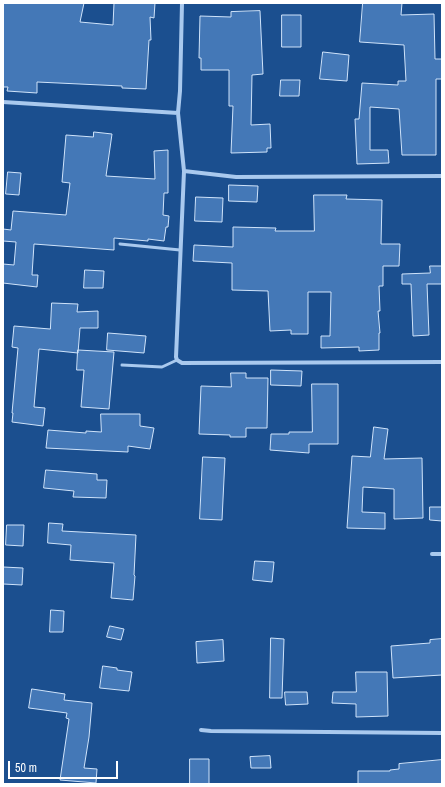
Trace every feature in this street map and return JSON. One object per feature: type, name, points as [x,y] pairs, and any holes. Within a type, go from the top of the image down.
[{"type":"street","points":[[182,3],[178,113],[184,171],[177,360],[182,363],[442,362]]},
{"type":"street","points":[[3,102],[178,113]]},
{"type":"street","points":[[184,171],[236,178],[442,176]]},
{"type":"street","points":[[432,554],[442,554]]},
{"type":"street","points":[[201,730],[295,733],[442,733]]},
{"type":"lane","points":[[120,244],[180,250]]},
{"type":"lane","points":[[122,366],[162,366],[177,360]]},
{"type":"building","points":[[3,3],[84,3],[80,22],[113,25],[114,3],[155,3],[154,18],[150,17],[151,40],[149,40],[146,89],[122,88],[122,86],[37,82],[37,93],[7,91],[8,87],[3,87]]},
{"type":"building","points":[[363,3],[402,3],[401,15],[434,14],[435,59],[442,59],[442,79],[436,79],[436,155],[402,155],[399,109],[370,107],[370,150],[388,150],[389,163],[357,164],[355,119],[359,119],[362,83],[398,85],[398,81],[406,81],[404,45],[360,42]]},
{"type":"building","points":[[260,11],[263,74],[252,75],[251,125],[270,124],[271,148],[267,148],[267,152],[231,153],[233,106],[229,106],[229,70],[201,70],[201,58],[199,58],[200,16],[231,17],[231,12]]},
{"type":"building","points":[[282,15],[301,15],[301,47],[282,47]]},
{"type":"building","points":[[323,52],[349,55],[347,81],[320,79]]},
{"type":"building","points":[[281,80],[300,80],[299,96],[280,96]]},
{"type":"building","points":[[94,132],[112,134],[106,176],[155,179],[154,151],[168,150],[168,193],[164,193],[163,215],[169,216],[164,241],[114,238],[114,250],[34,244],[32,275],[38,275],[37,287],[3,283],[3,264],[14,265],[16,242],[3,241],[3,229],[11,230],[13,211],[66,215],[70,183],[62,182],[66,135],[93,137]]},
{"type":"building","points":[[8,172],[21,173],[19,195],[6,194]]},
{"type":"building","points":[[229,185],[258,186],[257,202],[229,201]]},
{"type":"building","points":[[314,195],[347,195],[346,199],[382,200],[381,244],[400,244],[399,266],[383,266],[383,286],[379,286],[379,350],[359,351],[359,347],[321,348],[321,336],[330,336],[331,292],[308,292],[308,334],[291,334],[291,330],[270,331],[268,291],[232,290],[232,263],[193,261],[194,245],[233,247],[233,227],[276,228],[275,231],[314,231]]},
{"type":"building","points":[[196,197],[223,198],[222,222],[195,221]]},
{"type":"building","points":[[430,266],[442,266],[442,284],[427,284],[429,335],[413,336],[411,284],[402,284],[402,274],[430,273]]},
{"type":"building","points":[[85,270],[104,271],[103,288],[84,288]]},
{"type":"building","points":[[52,303],[78,304],[77,312],[98,311],[98,328],[80,328],[78,353],[39,349],[34,407],[45,408],[43,426],[12,422],[18,348],[12,347],[14,326],[50,329]]},
{"type":"building","points":[[108,333],[146,336],[144,353],[107,350]]},
{"type":"building","points":[[78,350],[114,352],[109,409],[81,407],[84,370],[77,370]]},
{"type":"building","points":[[271,370],[302,371],[301,386],[271,385]]},
{"type":"building","points":[[231,373],[246,373],[246,378],[268,378],[267,428],[246,428],[246,437],[199,434],[201,386],[231,387]]},
{"type":"building","points":[[312,384],[338,384],[338,444],[309,444],[309,453],[270,450],[271,434],[312,432]]},
{"type":"building","points":[[101,414],[140,414],[140,426],[154,428],[150,449],[128,446],[128,452],[46,448],[48,430],[86,433],[86,431],[101,432]]},
{"type":"building","points":[[374,427],[388,429],[384,459],[422,458],[423,518],[394,519],[394,489],[363,487],[362,512],[385,513],[385,529],[347,528],[352,456],[370,457]]},
{"type":"building","points":[[203,457],[225,458],[222,520],[200,519]]},
{"type":"building","points":[[46,470],[97,474],[97,480],[107,480],[106,498],[73,497],[74,491],[44,488]]},
{"type":"building","points":[[430,507],[442,507],[442,521],[430,520]]},
{"type":"building","points":[[49,523],[63,524],[62,531],[136,535],[133,600],[111,598],[114,563],[70,560],[71,545],[48,543]]},
{"type":"building","points":[[7,525],[24,525],[23,546],[6,545]]},
{"type":"building","points":[[255,561],[274,562],[272,582],[253,580]]},
{"type":"building","points":[[3,567],[23,568],[22,585],[3,584]]},
{"type":"building","points":[[51,610],[64,611],[63,632],[50,632]]},
{"type":"building","points":[[110,626],[124,629],[121,640],[107,637]]},
{"type":"building","points":[[271,638],[284,639],[282,698],[270,698]]},
{"type":"building","points":[[442,639],[442,675],[393,678],[391,646],[430,643],[430,640]]},
{"type":"building","points":[[223,640],[224,661],[197,663],[196,642]]},
{"type":"building","points":[[103,666],[132,672],[129,691],[100,688]]},
{"type":"building","points":[[356,672],[387,672],[388,716],[356,717],[356,704],[332,703],[333,692],[356,692]]},
{"type":"building","points":[[32,689],[65,694],[64,700],[92,703],[84,768],[97,769],[96,783],[60,780],[69,719],[66,718],[67,713],[29,708]]},
{"type":"building","points":[[285,692],[307,692],[308,704],[286,705]]},
{"type":"building","points":[[270,756],[271,768],[251,768],[250,757]]},
{"type":"building","points":[[190,759],[209,759],[209,784],[190,784]]},
{"type":"building","points":[[442,760],[442,784],[358,784],[358,771],[390,771],[399,769],[399,764]]}]
